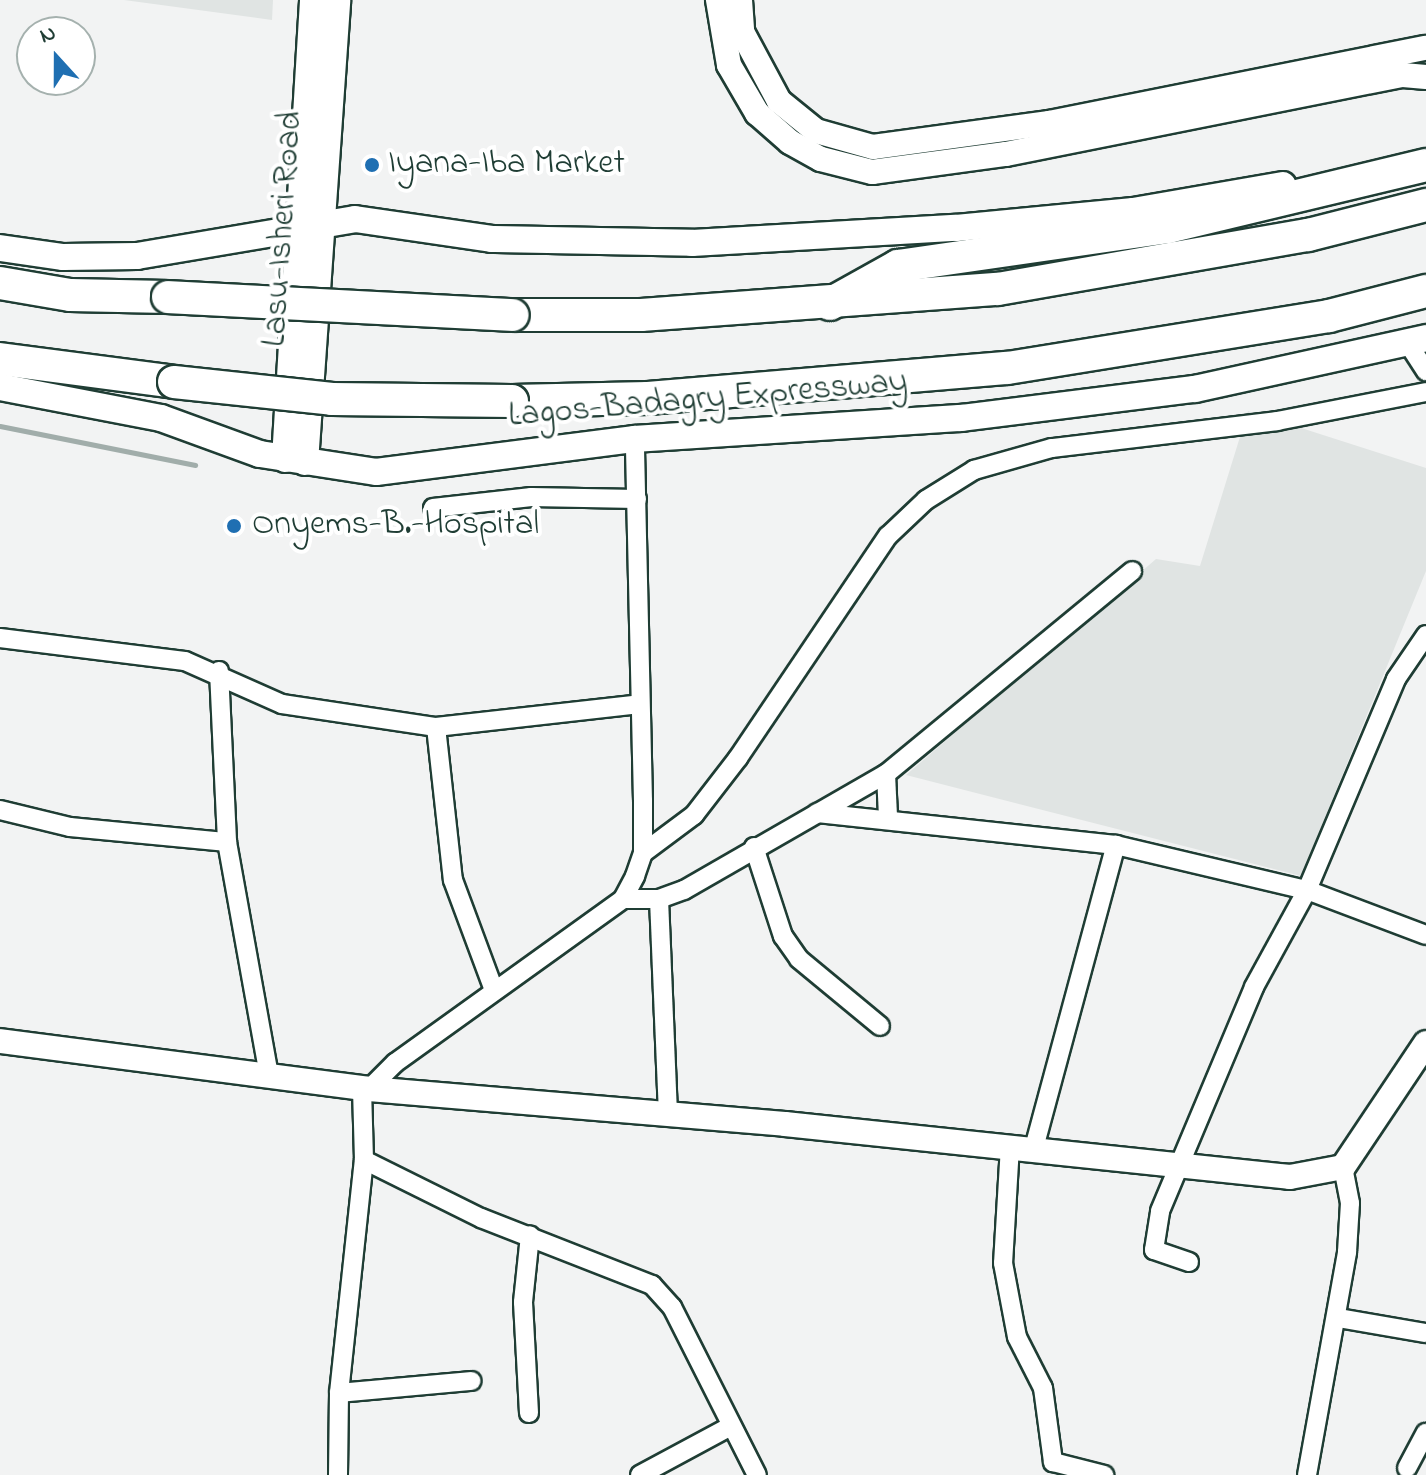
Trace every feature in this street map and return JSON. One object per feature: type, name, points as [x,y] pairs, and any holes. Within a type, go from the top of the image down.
[{"type":"highway","points":[[828,305],[898,266],[1168,227],[1426,165]]},
{"type":"highway","points":[[0,283],[70,295],[168,297],[513,315],[828,305],[998,289],[1308,235],[1426,205]]},
{"type":"highway","name":"Lagos-Badagry Expressway","points":[[0,359],[332,399],[512,401],[1008,368],[1329,316],[1426,291]]},
{"type":"highway","points":[[845,381],[900,395],[955,394],[1196,356],[1426,309]]},
{"type":"main road","name":"Lasu-Isheri Road","points":[[295,461],[307,228],[313,0]]},
{"type":"main road","name":"Lasu-Isheri Road","points":[[307,228],[337,0]]},
{"type":"main road","points":[[718,0],[721,41],[740,89],[790,142],[821,159],[872,172],[1146,116],[1426,48]]},
{"type":"main road","points":[[740,0],[742,32],[779,101],[816,131],[873,147],[1146,116],[1403,75],[1426,77]]},
{"type":"main road","points":[[0,248],[63,257],[137,256],[369,219],[560,244],[956,228],[1162,206],[1293,184],[1426,151]]},
{"type":"main road","name":"Lagos-Badagry Expressway","points":[[0,387],[161,418],[295,461],[376,472],[635,439],[1008,413],[1195,389],[1416,340]]},
{"type":"main road","points":[[0,1041],[366,1088],[1022,1147],[1290,1177],[1343,1167],[1424,1048]]},
{"type":"street","points":[[1416,340],[1426,371]]},
{"type":"street","points":[[643,853],[694,815],[738,758],[888,536],[926,500],[974,470],[1052,448],[1277,421],[1426,392]]},
{"type":"street","points":[[338,1475],[339,1393],[364,1160],[366,1088],[494,990],[623,899],[643,853],[635,439]]},
{"type":"street","points":[[433,508],[531,497],[637,499]]},
{"type":"street","points":[[623,899],[659,899],[886,774],[1132,571]]},
{"type":"street","points":[[1189,1262],[1154,1250],[1177,1166],[1254,987],[1307,890],[1396,679],[1426,635]]},
{"type":"street","points":[[0,638],[115,648],[219,671],[282,704],[436,727],[640,704]]},
{"type":"street","points":[[219,671],[227,842],[269,1075]]},
{"type":"street","points":[[436,727],[453,880],[494,990]]},
{"type":"street","points":[[886,774],[888,817]]},
{"type":"street","points":[[0,810],[70,827],[227,842]]},
{"type":"street","points":[[817,813],[888,817],[1116,845],[1307,890],[1426,935]]},
{"type":"street","points":[[1104,1475],[1053,1462],[1043,1388],[1017,1337],[1003,1263],[1022,1147],[1116,845]]},
{"type":"street","points":[[754,847],[791,948],[880,1026]]},
{"type":"street","points":[[659,899],[668,1114]]},
{"type":"street","points":[[364,1160],[530,1235],[652,1285],[672,1307],[729,1427],[757,1475]]},
{"type":"street","points":[[1307,1475],[1338,1318],[1350,1203],[1343,1167]]},
{"type":"street","points":[[529,1413],[523,1302],[530,1235]]},
{"type":"street","points":[[1338,1318],[1426,1333]]},
{"type":"street","points":[[339,1393],[471,1381]]},
{"type":"street","points":[[640,1475],[729,1427]]},
{"type":"street","points":[[1407,1468],[1426,1433]]},
{"type":"shaded area","points":[[124,0],[273,0],[272,20]]},
{"type":"shaded area","points":[[1248,411],[1426,468],[1426,571],[1301,876],[906,775],[1156,559],[1200,566]]},
{"type":"waterway","points":[[0,426],[195,465]]},
{"type":"place","name":"Iyana-Iba Market","points":[[372,165]]},
{"type":"place","name":"Onyems-B.-Hospital","points":[[234,526]]}]
